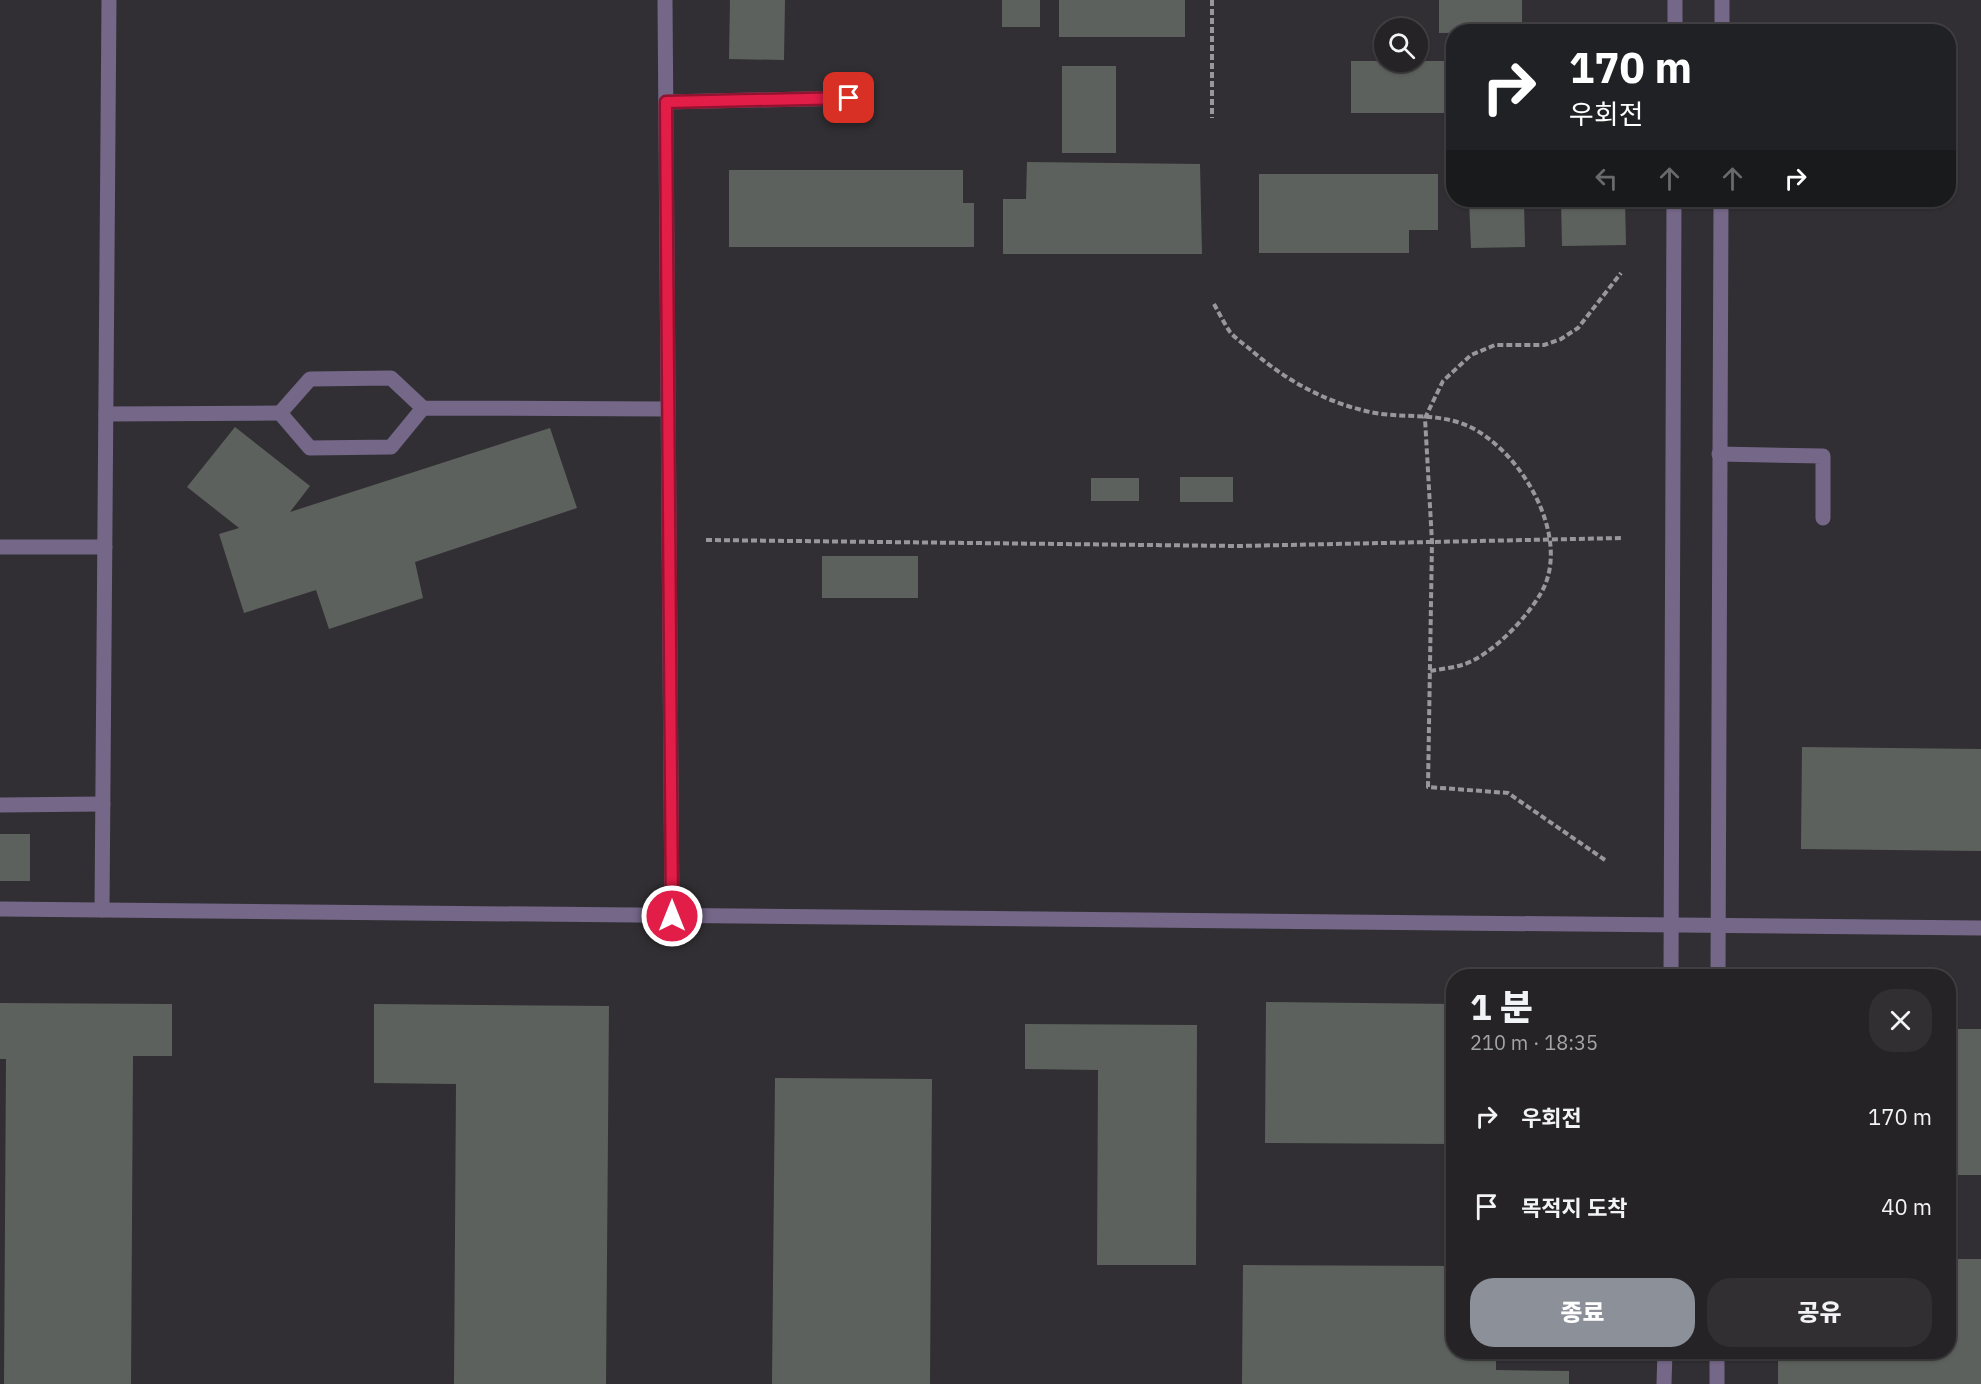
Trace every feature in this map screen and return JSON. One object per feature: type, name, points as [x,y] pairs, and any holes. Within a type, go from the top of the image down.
[{"type":"street","points":[[102,910],[109,0]]},
{"type":"street","points":[[665,0],[672,916]]},
{"type":"street","points":[[1675,0],[1675,24]]},
{"type":"street","points":[[1722,0],[1722,24]]},
{"type":"street","points":[[666,102],[849,98]]},
{"type":"street","points":[[1671,969],[1674,207]]},
{"type":"street","points":[[1718,969],[1721,207]]},
{"type":"street","points":[[106,414],[280,413],[310,379],[391,378],[423,408],[668,409]]},
{"type":"street","points":[[280,413],[310,448],[391,447],[423,408]]},
{"type":"street","points":[[1719,454],[1823,456],[1823,518]]},
{"type":"street","points":[[0,547],[105,548]]},
{"type":"street","points":[[0,806],[102,804]]},
{"type":"street","points":[[0,909],[1981,928]]},
{"type":"street","points":[[1664,1384],[1665,1359]]},
{"type":"street","points":[[1717,1359],[1717,1384]]},
{"type":"path","points":[[1212,0],[1212,118]]},
{"type":"path","points":[[1605,860],[1508,793],[1428,787],[1432,542],[1425,418],[1443,381],[1471,355],[1495,345],[1544,345],[1561,339],[1578,328],[1621,273]]},
{"type":"path","points":[[1214,304],[1232,333],[1277,373],[1317,395],[1370,412],[1443,418],[1470,427],[1497,447],[1519,470],[1539,501],[1549,539],[1552,562],[1545,586],[1533,607],[1496,645],[1463,665],[1430,671]]},
{"type":"path","points":[[706,540],[1203,546],[1621,538]]},
{"type":"building","points":[[730,0],[785,0],[784,60],[729,59]]},
{"type":"building","points":[[1002,0],[1040,0],[1040,27],[1002,27]]},
{"type":"building","points":[[1059,0],[1185,0],[1185,37],[1059,37]]},
{"type":"building","points":[[1439,0],[1522,0],[1522,24],[1446,24],[1446,33],[1439,33]]},
{"type":"building","points":[[1351,61],[1374,61],[1374,72],[1428,72],[1428,61],[1445,61],[1445,113],[1351,113]]},
{"type":"building","points":[[1062,66],[1116,66],[1116,153],[1062,153]]},
{"type":"building","points":[[1027,162],[1200,164],[1202,254],[1003,254],[1003,199],[1026,199]]},
{"type":"building","points":[[729,170],[963,170],[963,203],[974,203],[974,247],[729,247]]},
{"type":"building","points":[[1259,174],[1438,174],[1438,230],[1409,230],[1409,253],[1259,253]]},
{"type":"building","points":[[1469,207],[1524,207],[1525,247],[1471,248]]},
{"type":"building","points":[[1561,207],[1625,207],[1626,245],[1562,246]]},
{"type":"building","points":[[235,427],[310,486],[290,512],[550,428],[577,508],[415,562],[423,598],[329,629],[316,590],[244,613],[219,534],[239,528],[187,487]]},
{"type":"building","points":[[1180,477],[1233,477],[1233,502],[1180,502]]},
{"type":"building","points":[[1091,478],[1139,478],[1139,501],[1091,501]]},
{"type":"building","points":[[822,556],[918,556],[918,598],[822,598]]},
{"type":"building","points":[[1802,747],[1981,749],[1981,851],[1801,849]]},
{"type":"building","points":[[0,834],[30,834],[30,881],[0,881]]},
{"type":"building","points":[[1266,1002],[1446,1004],[1446,1144],[1265,1143]]},
{"type":"building","points":[[0,1003],[172,1004],[172,1056],[133,1056],[131,1384],[4,1384],[6,1059],[0,1059]]},
{"type":"building","points":[[374,1004],[609,1006],[606,1384],[454,1384],[456,1084],[374,1083]]},
{"type":"building","points":[[1025,1024],[1197,1025],[1196,1265],[1097,1265],[1098,1070],[1025,1069]]},
{"type":"building","points":[[1956,1029],[1981,1029],[1981,1175],[1956,1175]]},
{"type":"building","points":[[775,1078],[932,1079],[930,1384],[772,1384]]},
{"type":"building","points":[[1956,1259],[1981,1259],[1981,1384],[1778,1384],[1778,1359],[1956,1359]]},
{"type":"building","points":[[1243,1265],[1446,1266],[1446,1359],[1496,1359],[1496,1370],[1569,1371],[1569,1384],[1242,1384]]},
{"type":"route","points":[[672,916],[666,102],[849,98]]}]
